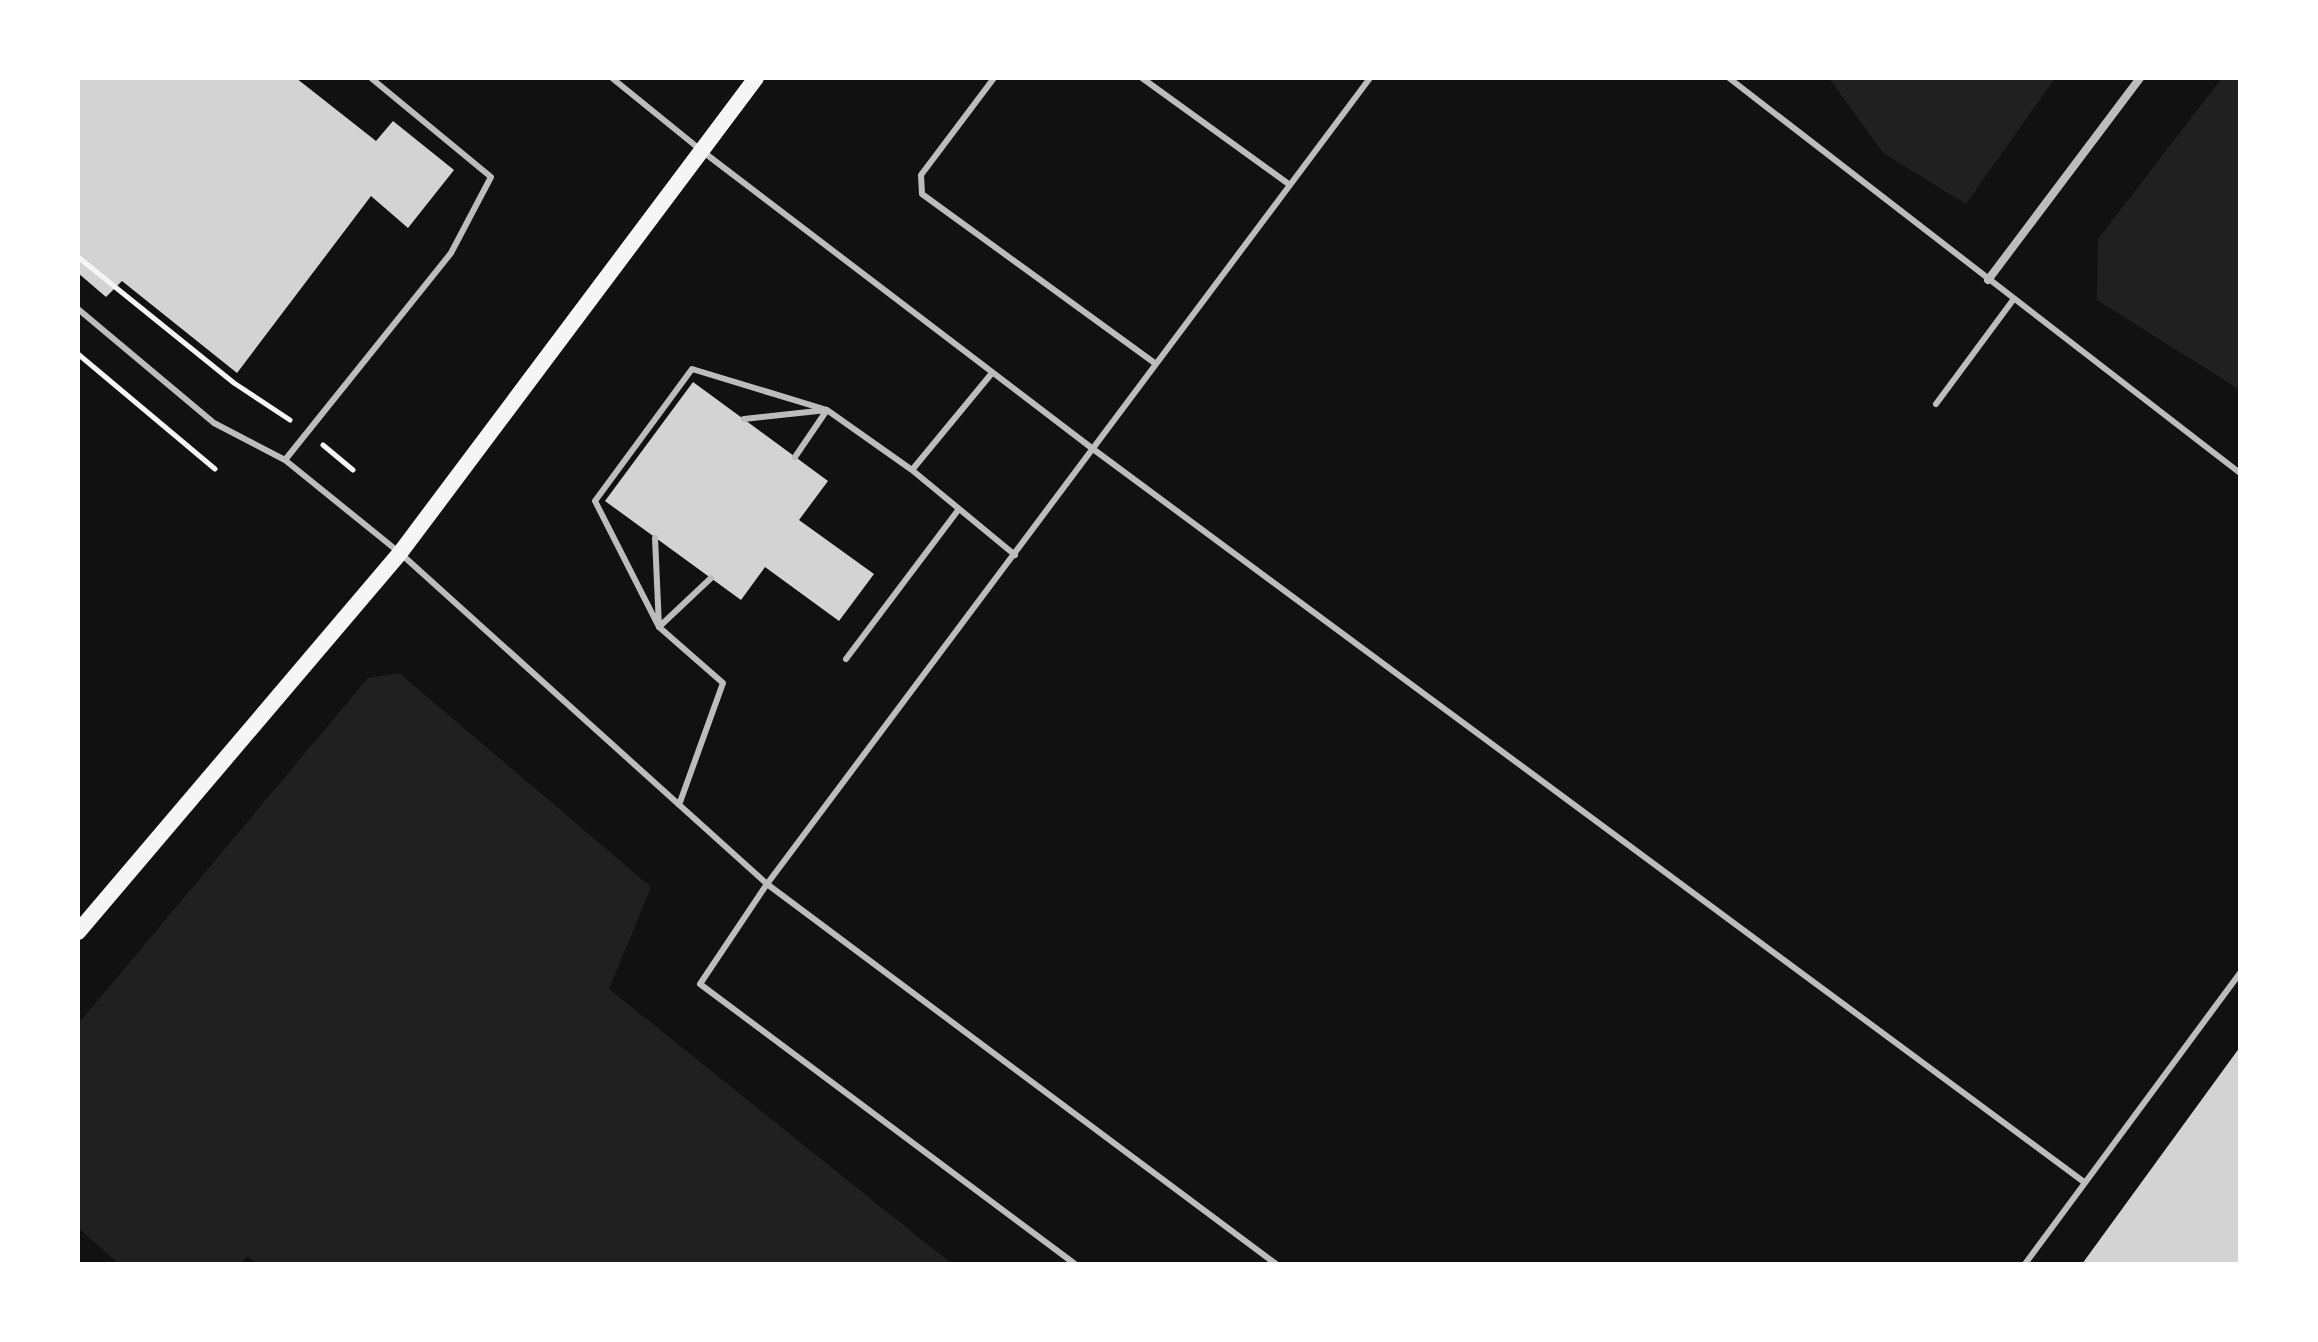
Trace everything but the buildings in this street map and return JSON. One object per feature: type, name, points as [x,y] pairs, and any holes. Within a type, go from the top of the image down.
[{"type":"main road","points":[[78,932],[400,553],[756,78]]},
{"type":"street","points":[[1988,280],[2140,78]]},
{"type":"lane","points":[[285,460],[451,253],[491,177],[371,78]]},
{"type":"lane","points":[[612,78],[702,151],[1093,449],[2084,1182]]},
{"type":"lane","points":[[994,78],[921,175],[922,194],[1156,364]]},
{"type":"lane","points":[[1142,78],[1290,185]]},
{"type":"lane","points":[[1075,1264],[700,984],[767,884],[1370,78]]},
{"type":"lane","points":[[1729,78],[2240,473]]},
{"type":"lane","points":[[1936,404],[2013,300]]},
{"type":"lane","points":[[78,309],[214,423],[285,460],[400,553],[767,884],[1276,1264]]},
{"type":"lane","points":[[679,805],[723,683],[659,627],[595,501],[692,369],[827,410],[912,470],[1015,555]]},
{"type":"lane","points":[[912,470],[992,373]]},
{"type":"lane","points":[[744,419],[827,410]]},
{"type":"lane","points":[[795,457],[827,410]]},
{"type":"lane","points":[[846,659],[959,509]]},
{"type":"lane","points":[[655,538],[659,627]]},
{"type":"lane","points":[[659,627],[711,578]]},
{"type":"lane","points":[[2025,1264],[2240,973]]},
{"type":"path","points":[[78,257],[234,383],[307,431],[353,470]]},
{"type":"path","points":[[78,354],[215,469]]},
{"type":"shaded area","points":[[1829,78],[2055,78],[1966,204],[1883,153]]},
{"type":"shaded area","points":[[2222,78],[2240,78],[2240,390],[2097,300],[2098,239]]},
{"type":"shaded area","points":[[399,673],[651,887],[609,989],[952,1264],[258,1264],[247,1256],[241,1264],[119,1264],[78,1228],[78,1024],[368,678]]}]
